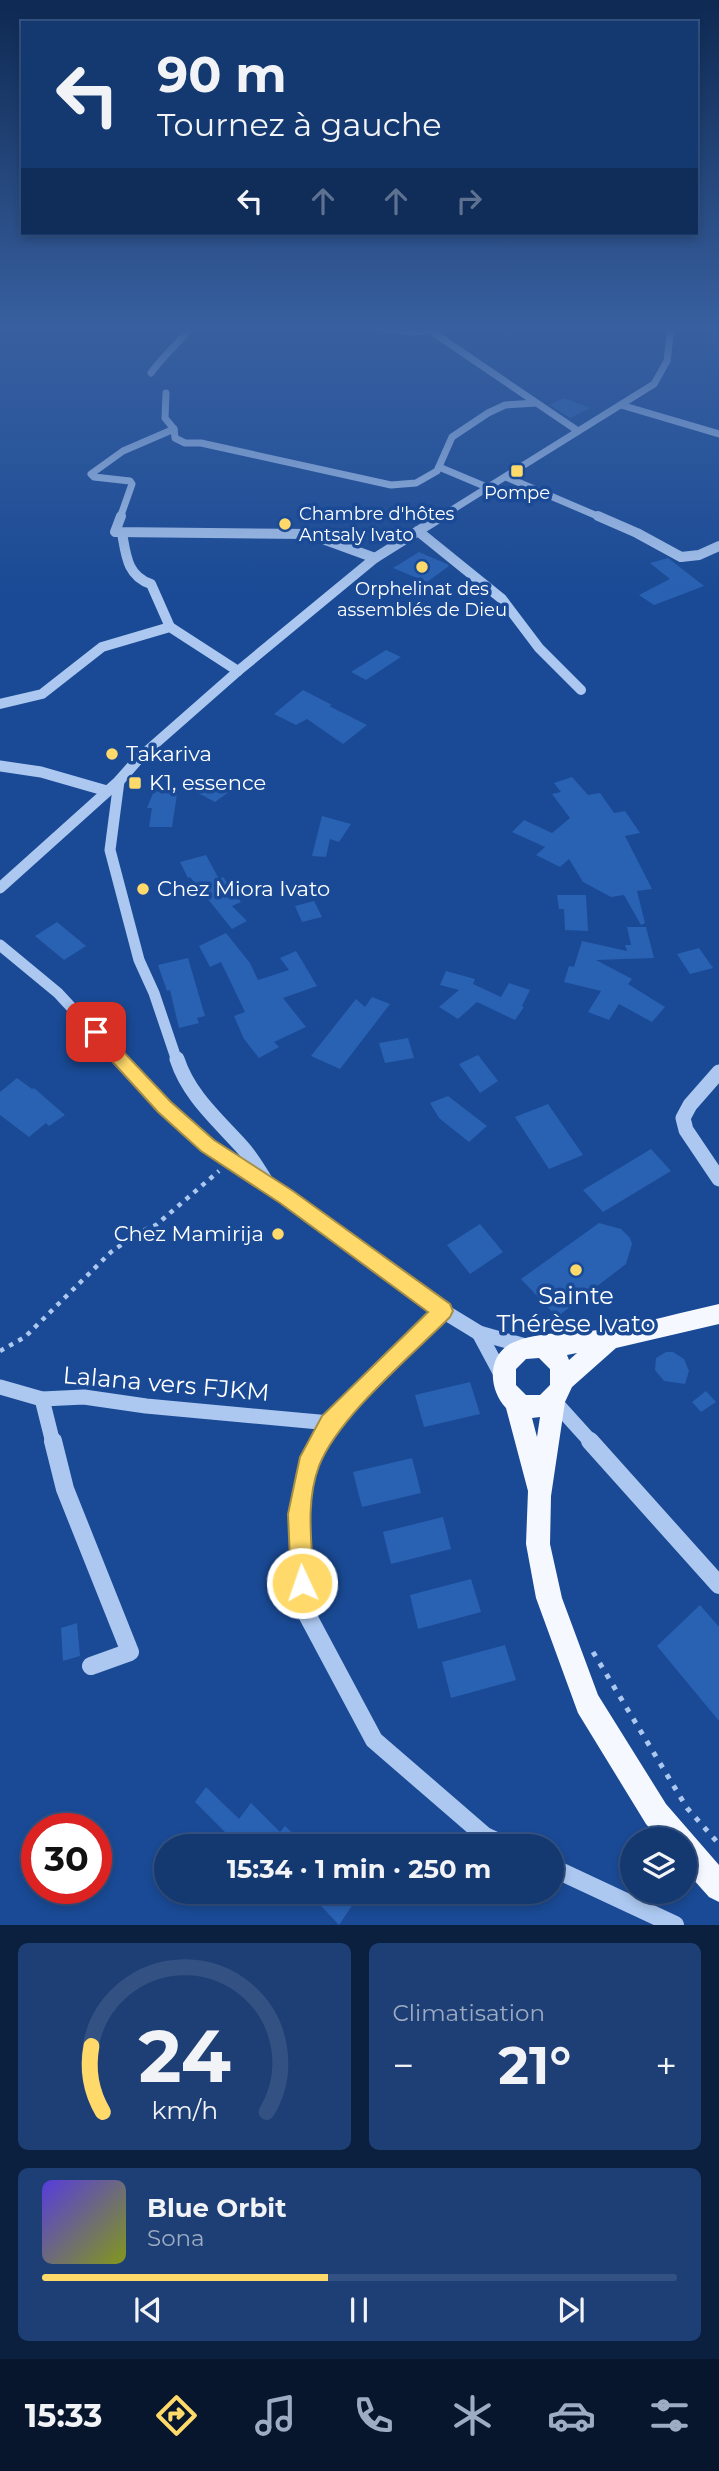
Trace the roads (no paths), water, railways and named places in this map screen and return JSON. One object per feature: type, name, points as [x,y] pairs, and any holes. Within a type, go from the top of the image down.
[{"type":"main road","points":[[610,1339],[565,1379],[562,1391],[554,1401],[542,1406],[527,1405],[515,1399],[506,1389],[504,1365],[511,1355],[521,1349],[610,1339],[719,1314]]},
{"type":"main road","points":[[534,1348],[555,1358],[565,1379]]},
{"type":"main road","points":[[515,1399],[540,1496]]},
{"type":"main road","points":[[554,1401],[540,1496],[538,1544],[549,1598],[588,1703],[656,1814],[667,1827]]},
{"type":"main road","points":[[697,1862],[719,1887]]},
{"type":"street","points":[[166,417],[174,429],[175,438],[184,443],[201,443],[391,485],[416,482],[439,467],[452,437],[482,417]]},
{"type":"street","points":[[557,417],[578,431]]},
{"type":"street","points":[[0,888],[119,781],[129,767],[238,671],[375,558],[601,417]]},
{"type":"street","points":[[661,417],[719,434]]},
{"type":"street","points":[[174,429],[123,451],[91,474],[94,477],[130,481],[132,485],[115,532],[309,534],[375,558]]},
{"type":"street","points":[[439,467],[489,488]]},
{"type":"street","points":[[506,477],[637,533],[681,557],[699,555],[719,546]]},
{"type":"street","points":[[418,531],[502,599],[539,649],[581,690]]},
{"type":"street","points":[[122,533],[131,573],[154,588],[170,627],[238,671]]},
{"type":"street","points":[[0,704],[26,700],[47,691],[75,664],[102,647],[140,633],[170,627]]},
{"type":"street","points":[[0,766],[41,772],[107,791]]},
{"type":"street","points":[[119,781],[110,850],[139,960],[154,993],[182,1075],[215,1121],[244,1149],[269,1185]]},
{"type":"street","points":[[0,945],[58,993],[164,1107],[207,1145],[269,1185],[479,1334],[534,1348]]},
{"type":"street","points":[[719,1072],[690,1105],[683,1118],[686,1130],[719,1180]]},
{"type":"street","points":[[443,1311],[330,1423],[308,1465],[299,1514],[303,1607],[374,1740],[483,1834]]},
{"type":"street","points":[[479,1334],[503,1377]]},
{"type":"street","name":"Lalana vers FJKM","points":[[0,1387],[42,1399],[84,1397],[146,1406],[330,1423]]},
{"type":"street","points":[[42,1399],[65,1489],[130,1652],[91,1666]]},
{"type":"street","points":[[554,1401],[719,1585]]},
{"type":"street","points":[[564,1873],[674,1925]]},
{"type":"place","name":"Pompe","points":[[517,471]]},
{"type":"place","name":"Chambre d'hôtes Antsaly Ivato","points":[[285,524]]},
{"type":"place","name":"Orphelinat des assemblés de Dieu","points":[[422,567]]},
{"type":"place","name":"Takariva","points":[[112,754]]},
{"type":"place","name":"K1, essence","points":[[135,783]]},
{"type":"place","name":"Chez Miora Ivato","points":[[143,889]]},
{"type":"place","name":"Chez Mamirija","points":[[278,1234]]},
{"type":"place","name":"Sainte Thérèse Ivato","points":[[576,1270]]}]
